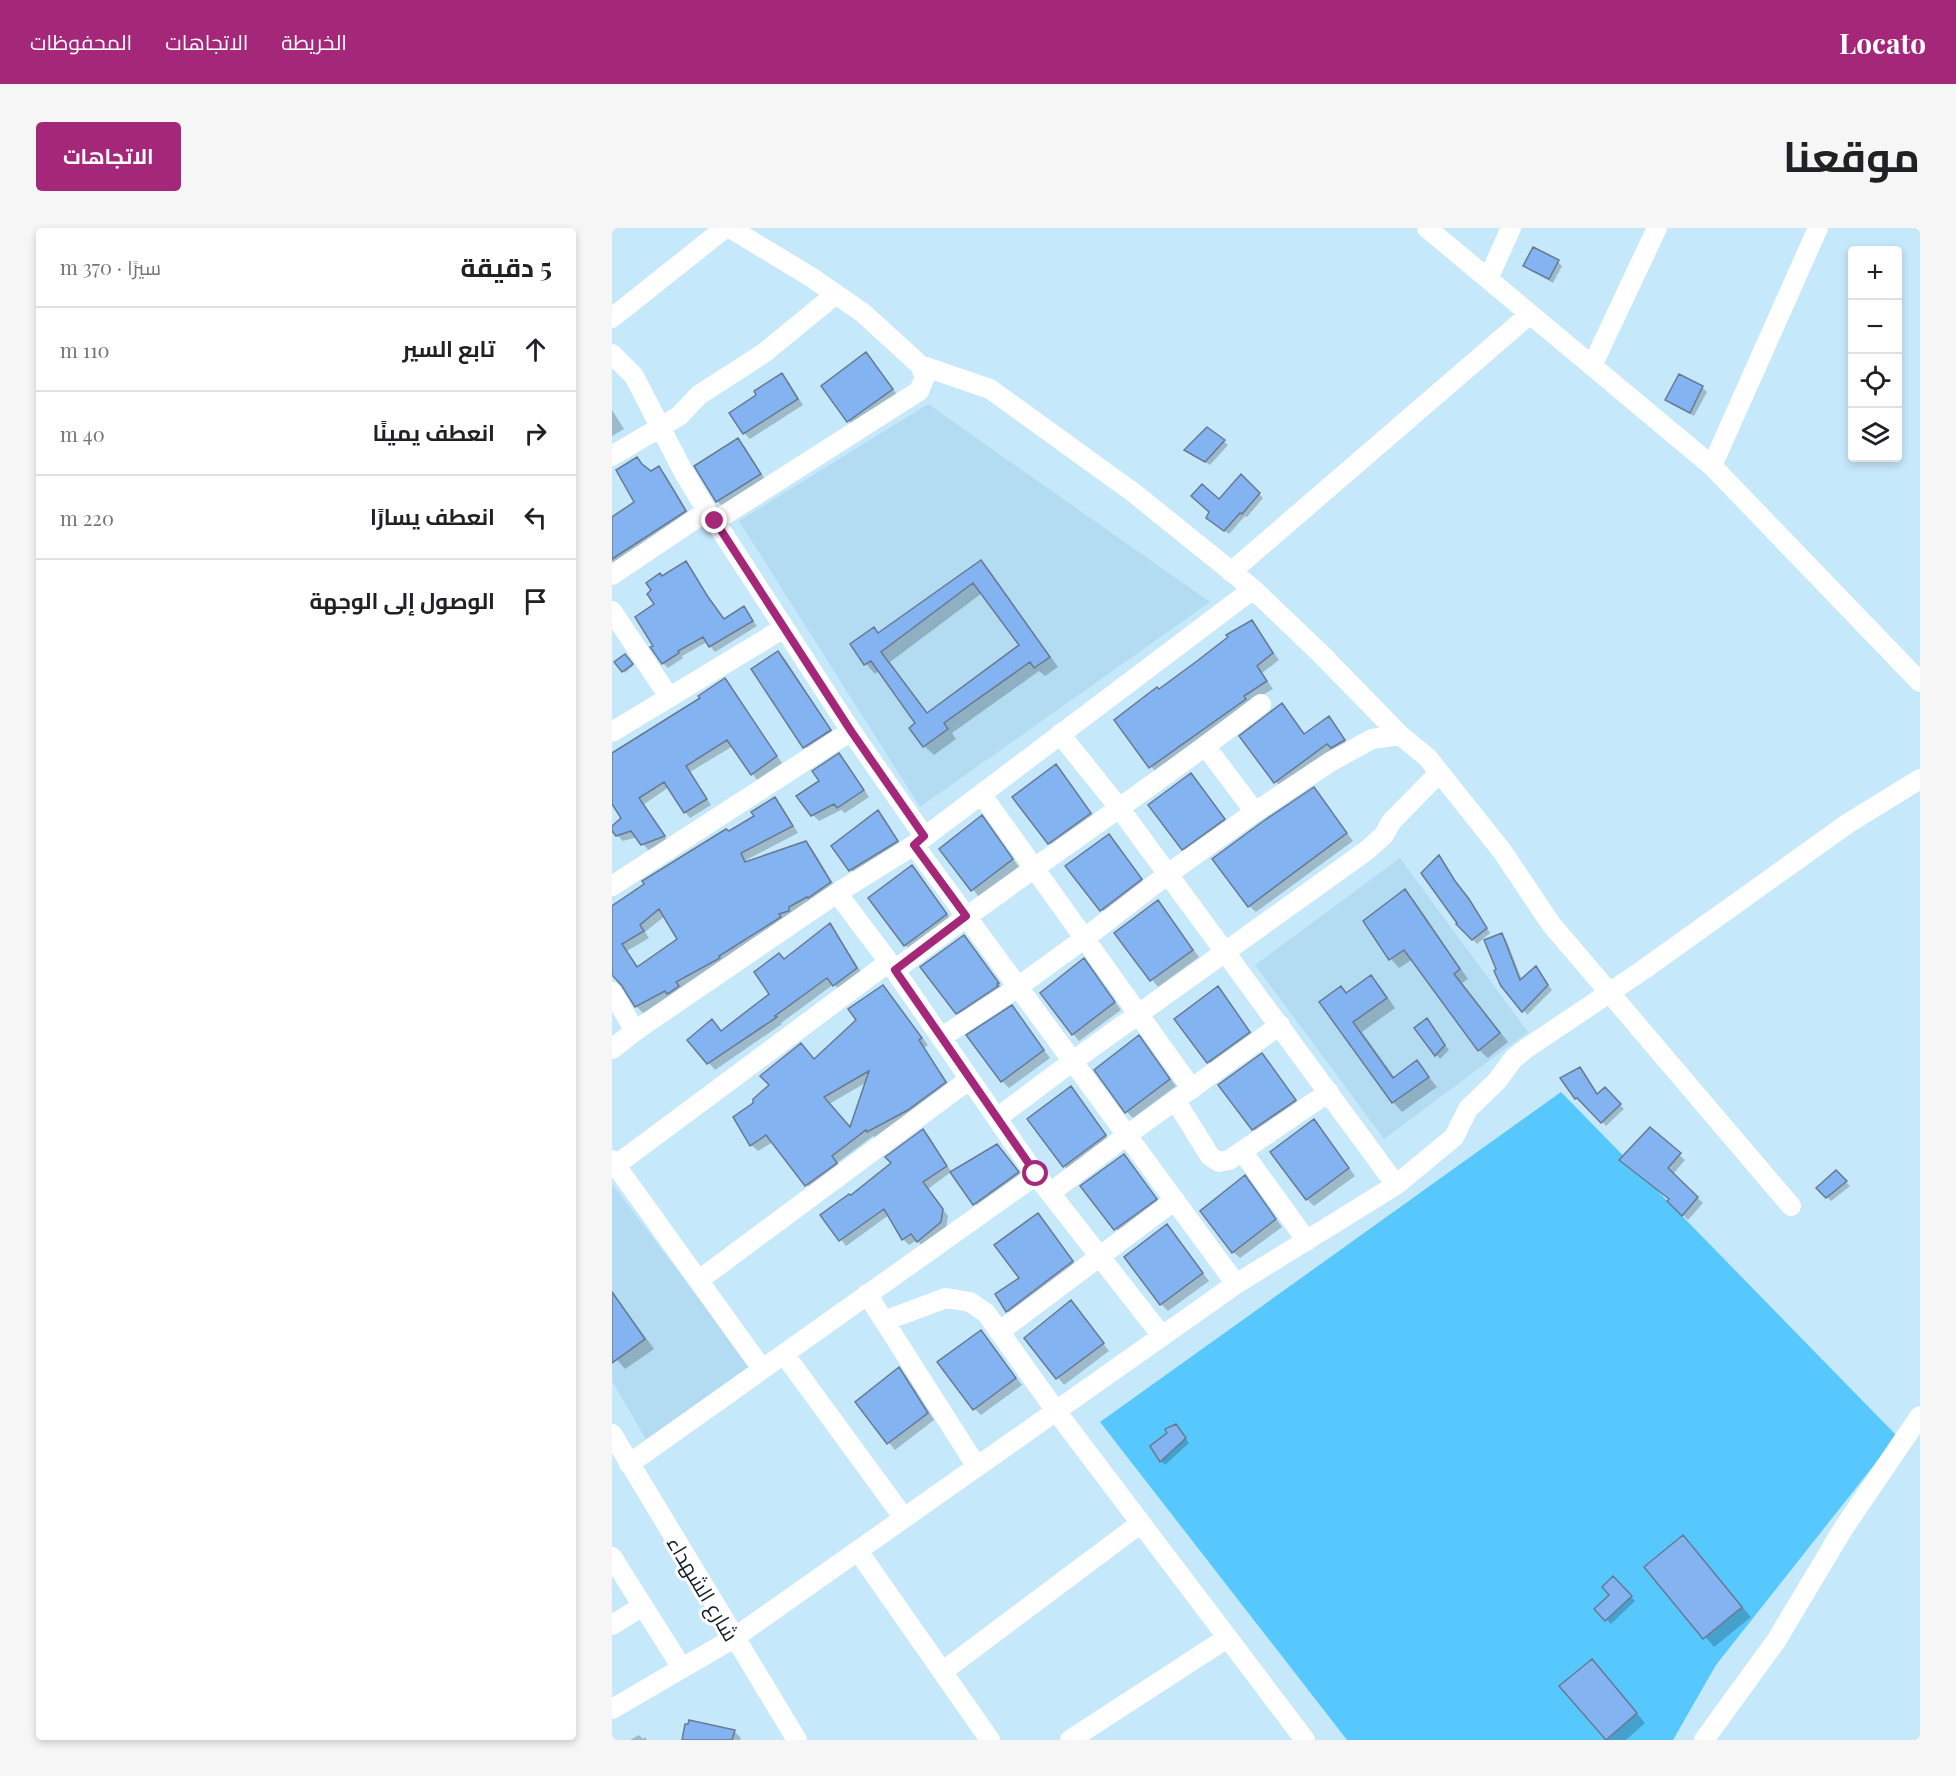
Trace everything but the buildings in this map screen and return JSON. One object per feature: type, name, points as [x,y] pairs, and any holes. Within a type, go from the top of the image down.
[{"type":"street","points":[[612,318],[725,228]]},
{"type":"street","points":[[612,575],[919,391],[926,378],[920,365],[863,313],[811,277],[730,228]]},
{"type":"street","points":[[1427,228],[1712,466],[1920,682]]},
{"type":"street","points":[[1488,279],[1510,228]]},
{"type":"street","points":[[1592,366],[1657,228]]},
{"type":"street","points":[[1712,466],[1818,228]]},
{"type":"street","points":[[612,456],[679,416],[707,389],[764,353],[836,294]]},
{"type":"street","points":[[1231,572],[1530,314]]},
{"type":"street","points":[[612,354],[634,376],[683,471],[851,731],[966,916],[1236,1284]]},
{"type":"street","points":[[920,365],[990,389],[1134,493],[1253,590],[1322,655],[1400,735],[1428,758],[1502,851],[1551,924],[1607,993],[1791,1206]]},
{"type":"street","points":[[612,1049],[837,893],[919,841],[1253,590]]},
{"type":"street","points":[[612,611],[669,697]]},
{"type":"street","points":[[612,732],[784,628]]},
{"type":"street","points":[[762,1369],[614,1162],[1120,809],[1261,704]]},
{"type":"street","points":[[612,886],[851,731]]},
{"type":"street","points":[[1060,734],[1120,809],[1396,1185]]},
{"type":"street","points":[[942,1037],[1018,987],[1168,874],[1255,812],[1351,750],[1372,740],[1400,735]]},
{"type":"street","points":[[1206,747],[1255,812]]},
{"type":"street","points":[[997,1118],[1366,851],[1384,835],[1391,822],[1439,773]]},
{"type":"street","points":[[612,1709],[734,1638],[1236,1284],[1396,1185],[1454,1137],[1468,1109],[1497,1082],[1514,1058],[1643,970],[1847,824],[1920,779]]},
{"type":"street","points":[[982,795],[1192,1089]]},
{"type":"street","points":[[837,893],[892,966],[1036,1174],[1162,1336]]},
{"type":"street","points":[[612,992],[635,1031]]},
{"type":"street","points":[[1050,1193],[1175,1100],[1280,1026]]},
{"type":"street","points":[[699,1280],[970,1079]]},
{"type":"street","points":[[1175,1100],[1209,1156],[1219,1162],[1228,1160],[1329,1092]]},
{"type":"street","points":[[1242,1151],[1307,1240]]},
{"type":"street","points":[[629,1464],[1036,1174]]},
{"type":"street","points":[[999,1332],[1175,1200]]},
{"type":"street","points":[[867,1294],[977,1467]]},
{"type":"street","points":[[884,1321],[946,1298],[970,1302],[986,1313],[1056,1411],[1305,1740]]},
{"type":"street","points":[[784,1354],[904,1518]]},
{"type":"street","points":[[1704,1740],[1776,1641],[1844,1529],[1920,1416]]},
{"type":"street","name":"شارع الشهداء","points":[[612,1434],[797,1740]]},
{"type":"street","points":[[942,1672],[1141,1523]]},
{"type":"street","points":[[858,1551],[990,1740]]},
{"type":"street","points":[[612,1557],[682,1668]]},
{"type":"street","points":[[612,1625],[643,1606]]},
{"type":"street","points":[[1070,1740],[1227,1638]]},
{"type":"shaded area","points":[[928,404],[1210,602],[920,807],[739,521]]},
{"type":"shaded area","points":[[1400,858],[1528,1032],[1384,1139],[1255,965]]},
{"type":"shaded area","points":[[1561,1092],[1897,1436],[1716,1665],[1673,1740],[1347,1740],[1100,1422]]},
{"type":"shaded area","points":[[612,1184],[750,1366],[647,1441],[612,1381]]},
{"type":"route","points":[[715,521],[851,731],[924,836],[914,845],[966,916],[895,970],[1036,1174]]}]
